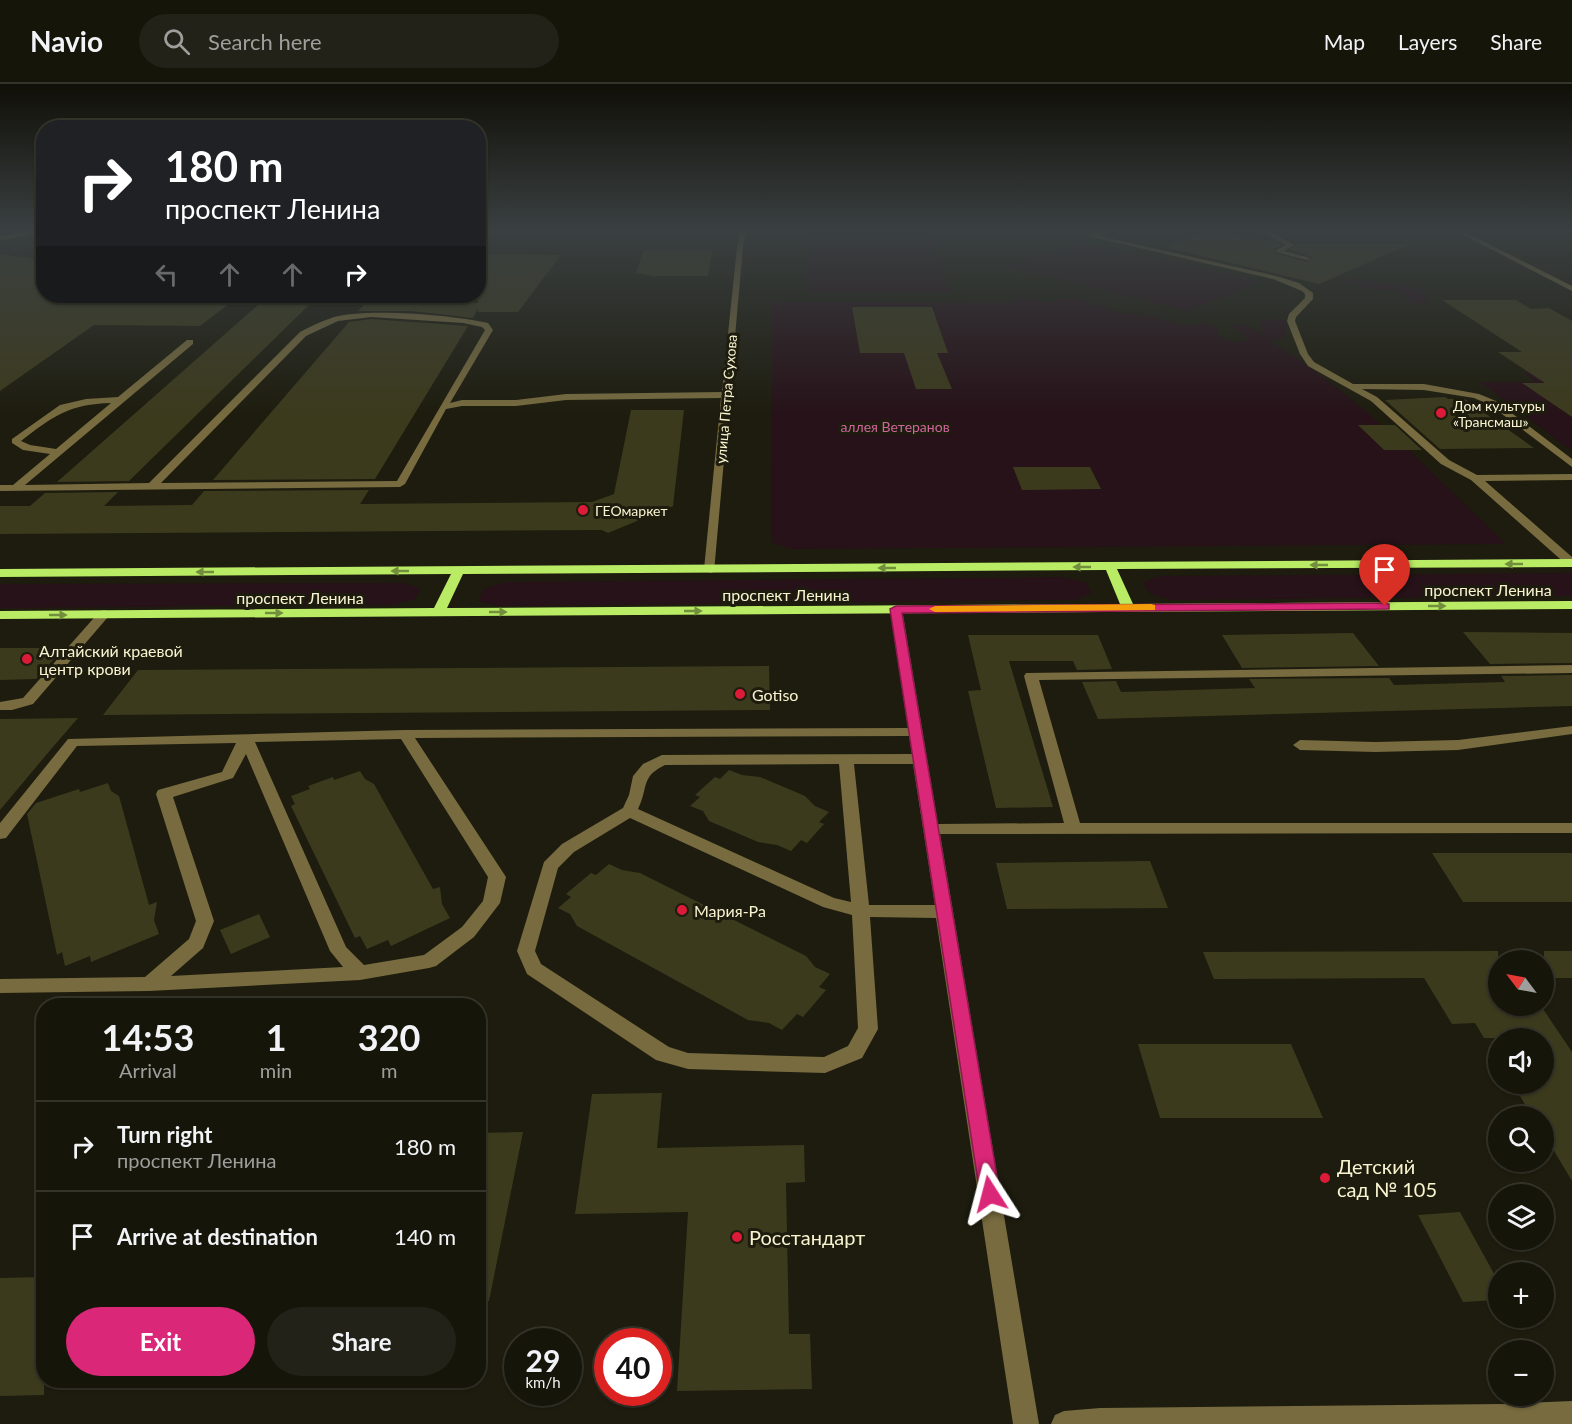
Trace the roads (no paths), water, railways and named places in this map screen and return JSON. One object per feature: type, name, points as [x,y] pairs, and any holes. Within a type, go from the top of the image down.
[{"type":"main road","name":"проспект Ленина","points":[[0,573],[1572,564]]},
{"type":"main road","points":[[1110,566],[1128,608]]},
{"type":"main road","points":[[439,612],[459,570]]},
{"type":"main road","name":"проспект Ленина","points":[[0,615],[1572,605]]},
{"type":"street","name":"улица Петра Сухова","points":[[710,569],[736,292]]},
{"type":"street","points":[[1308,292],[1310,293],[1309,299],[1292,316],[1291,321],[1304,354],[1311,364],[1374,399],[1445,462],[1475,478],[1572,564]]},
{"type":"street","points":[[0,488],[400,483],[442,407],[489,330],[485,325],[463,321],[371,315],[337,319],[303,334],[151,486]]},
{"type":"street","points":[[15,488],[190,342]]},
{"type":"street","points":[[1352,386],[1424,387],[1476,396],[1493,403],[1572,464]]},
{"type":"street","points":[[442,407],[462,403],[516,403],[566,396],[727,395]]},
{"type":"street","points":[[59,452],[27,447],[15,441],[55,410],[69,403],[85,400],[121,400]]},
{"type":"street","points":[[1475,478],[1572,477]]},
{"type":"street","points":[[896,609],[1026,1424]]},
{"type":"street","points":[[0,706],[12,706],[28,701],[104,615]]},
{"type":"street","points":[[1074,830],[1031,676],[1572,669]]},
{"type":"street","points":[[1300,745],[1375,747],[1458,745],[1572,730]]},
{"type":"street","points":[[0,834],[73,742],[405,734],[916,732]]},
{"type":"street","points":[[0,986],[149,984],[360,972],[429,961],[474,925],[491,903],[497,877],[405,734]]},
{"type":"street","points":[[246,738],[339,951],[360,972]]},
{"type":"street","points":[[149,984],[197,943],[206,921],[164,794],[228,774],[246,738]]},
{"type":"street","points":[[846,760],[861,911],[868,1029],[855,1052],[825,1065],[688,1061],[663,1054],[534,969],[526,951],[550,866],[568,848],[629,811],[637,795],[638,779],[648,767],[662,760],[920,759]]},
{"type":"street","points":[[629,811],[829,903],[861,911],[945,912]]},
{"type":"street","points":[[932,829],[1572,828]]},
{"type":"street","points":[[1064,1424],[1100,1420],[1503,1417],[1572,1414]]},
{"type":"place","name":"Дом культуры «Трансмаш»","points":[[1441,413]]},
{"type":"place","name":"ГЕОмаркет","points":[[583,510]]},
{"type":"place","name":"Алтайский краевой центр крови","points":[[27,659]]},
{"type":"place","name":"Gotiso","points":[[740,694]]},
{"type":"place","name":"Мария-Ра","points":[[682,910]]},
{"type":"place","name":"Детский сад № 105","points":[[1325,1178]]},
{"type":"place","name":"Росстандарт","points":[[737,1237]]},
{"type":"park label","name":"аллея Ветеранов","points":[[895,426]]}]
